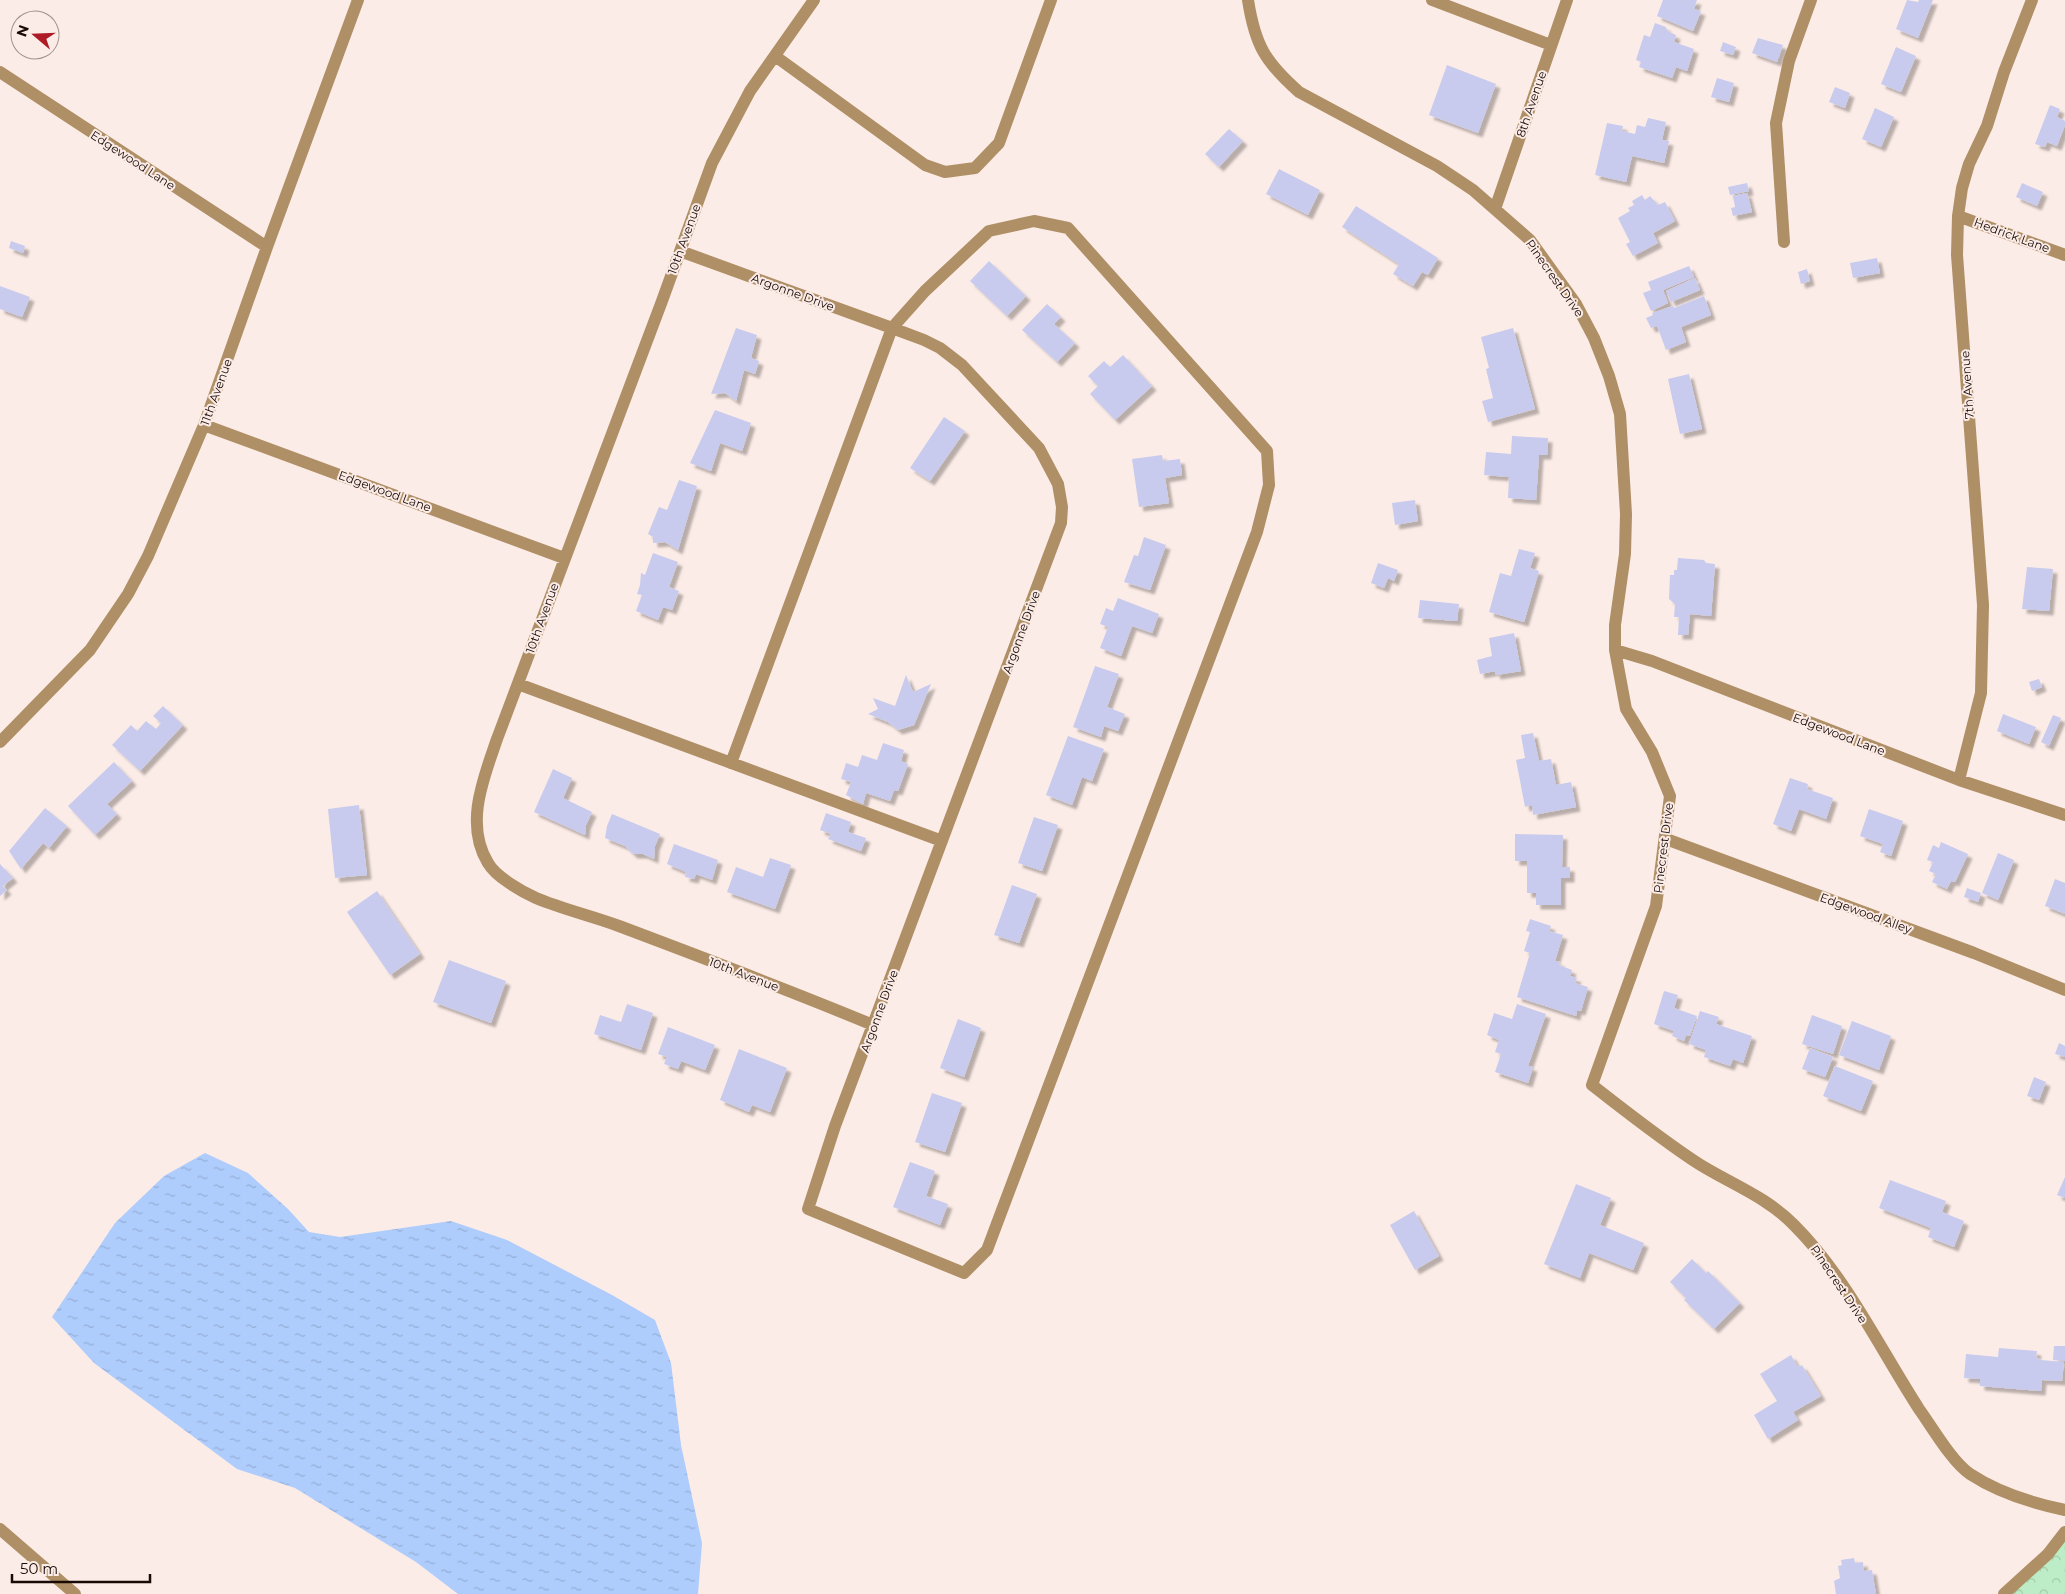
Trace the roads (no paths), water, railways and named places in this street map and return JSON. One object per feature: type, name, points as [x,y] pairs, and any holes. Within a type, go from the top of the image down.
[{"type":"street","name":"11th Avenue","points":[[0,742],[90,650],[128,594],[148,556],[204,425],[358,0]]},
{"type":"street","name":"10th Avenue","points":[[814,0],[750,91],[712,163],[479,790],[477,826],[479,842],[487,861],[495,873],[536,897],[617,925],[873,1025]]},
{"type":"street","points":[[775,56],[925,165],[945,172],[975,168],[999,143],[1051,0]]},
{"type":"street","points":[[1432,0],[1551,46]]},
{"type":"street","name":"8th Avenue","points":[[1495,209],[1567,0]]},
{"type":"street","points":[[1784,242],[1776,123],[1789,61],[1811,0]]},
{"type":"street","name":"7th Avenue","points":[[1959,780],[1981,693],[1983,605],[1957,255],[1958,216],[1962,188],[1969,164],[1987,126],[2004,72],[2032,0]]},
{"type":"street","name":"Pinecrest Drive","points":[[1248,3],[1255,35],[1266,60],[1299,92],[1436,166],[1473,190],[1530,240],[1576,304],[1594,338],[1609,376],[1620,414],[1626,514],[1626,554],[1615,625],[1615,650],[1626,709],[1652,752],[1670,796],[1656,906],[1592,1085],[1700,1164],[1774,1206],[1799,1230],[1823,1257],[1858,1308],[1937,1436],[1963,1469],[2000,1491],[2033,1504],[2065,1510]]},
{"type":"street","name":"Edgewood Lane","points":[[0,72],[267,247]]},
{"type":"street","name":"Hedrick Lane","points":[[1958,216],[2065,255]]},
{"type":"street","name":"Argonne Drive","points":[[680,251],[932,344],[962,365],[1039,448],[1058,484],[1062,507],[1061,523],[835,1126],[808,1209],[964,1272],[987,1250],[1257,532],[1269,485],[1267,451],[1068,228],[1034,222],[989,231],[924,290],[892,328]]},
{"type":"street","points":[[731,763],[892,328]]},
{"type":"street","name":"Edgewood Lane","points":[[204,425],[564,558]]},
{"type":"street","name":"Edgewood Lane","points":[[1615,650],[1652,661],[1959,780],[2065,815]]},
{"type":"street","points":[[518,684],[942,841]]},
{"type":"street","name":"Edgewood Alley","points":[[1666,839],[1974,953],[2065,990]]},
{"type":"street","points":[[0,1529],[75,1594]]},
{"type":"street","points":[[2004,1594],[2048,1554],[2065,1532]]},
{"type":"water","points":[[205,1153],[248,1173],[288,1209],[309,1232],[340,1237],[451,1221],[507,1240],[612,1295],[655,1320],[671,1363],[681,1445],[702,1543],[698,1594],[458,1594],[416,1562],[295,1488],[237,1469],[94,1363],[52,1317],[115,1223],[164,1176]]}]
